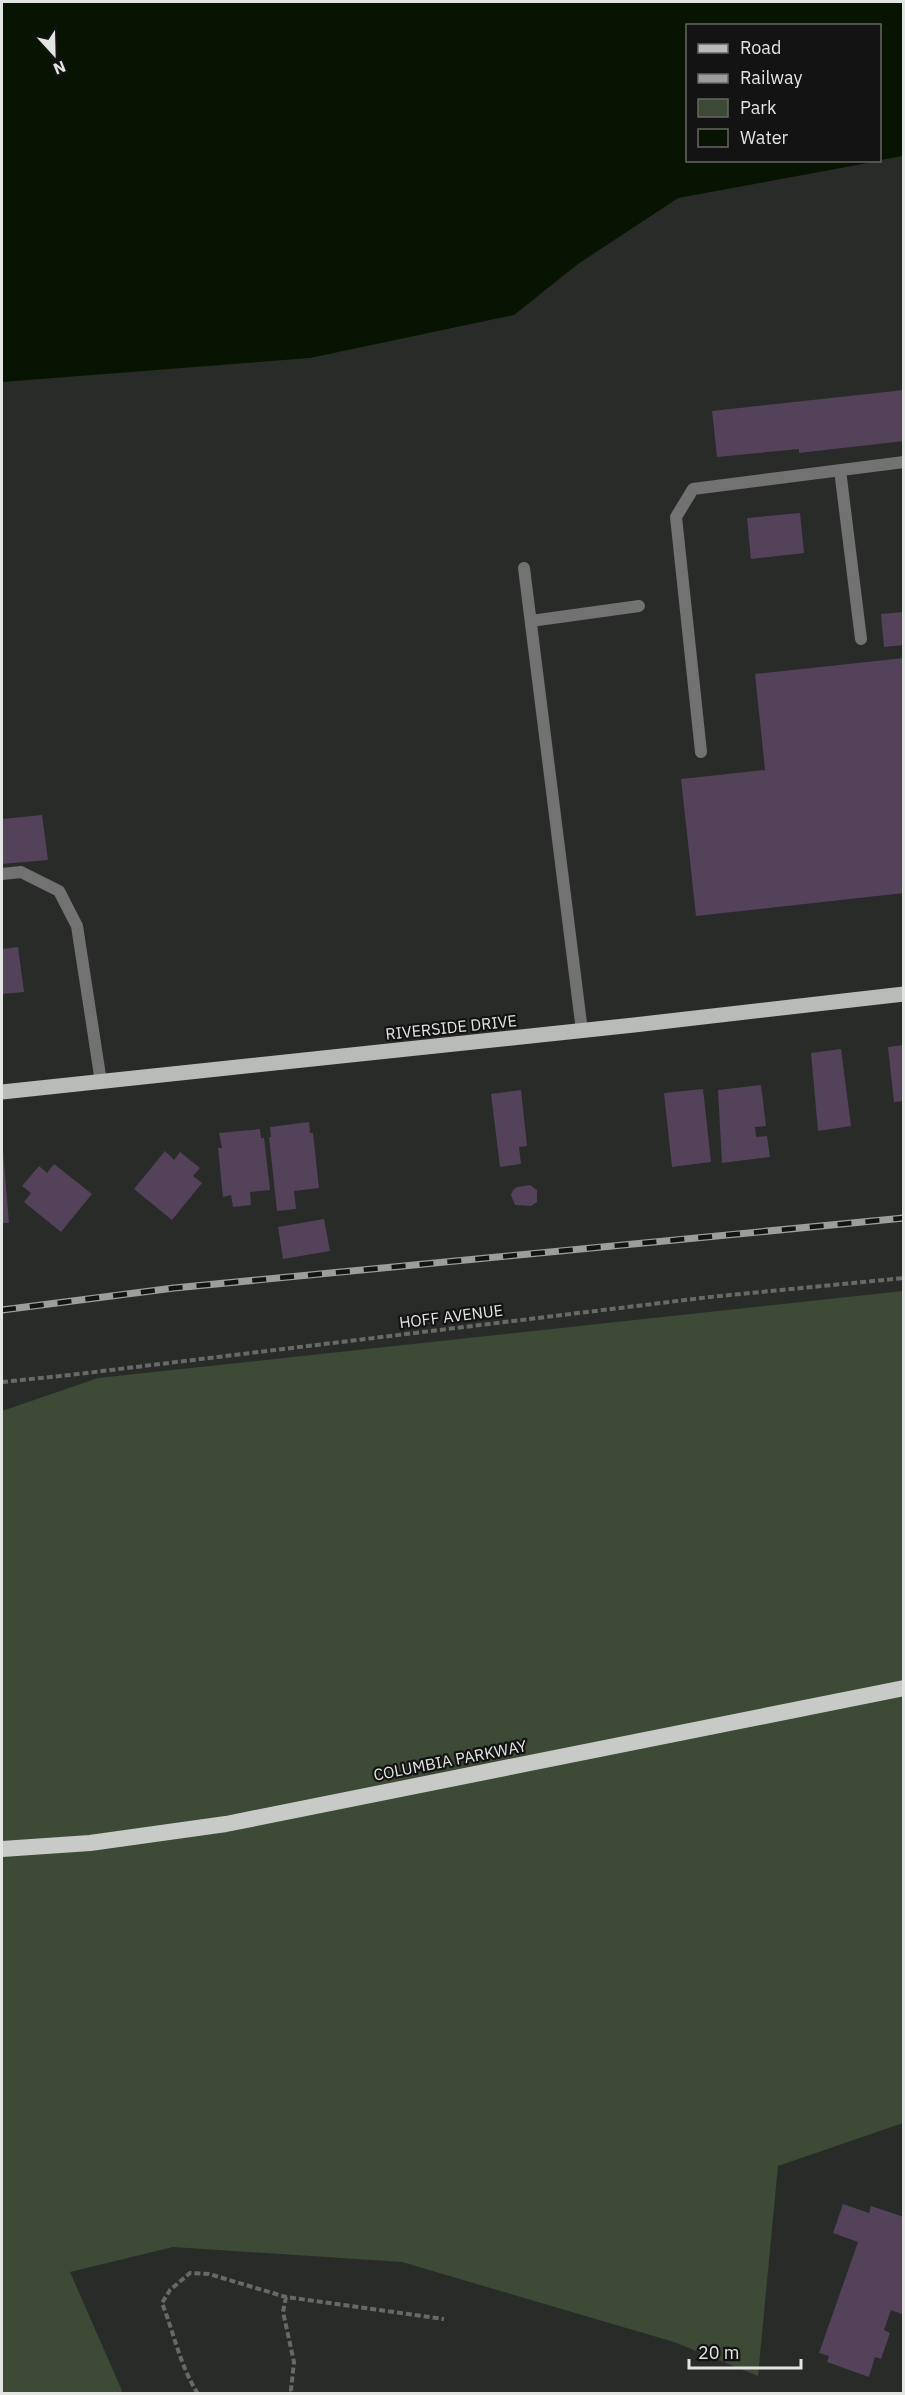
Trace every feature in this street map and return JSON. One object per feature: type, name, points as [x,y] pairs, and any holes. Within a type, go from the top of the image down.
[{"type":"highway","name":"COLUMBIA PARKWAY","points":[[2,1849],[90,1843],[226,1824],[903,1688]]},
{"type":"main road","name":"RIVERSIDE DRIVE","points":[[2,1092],[582,1031],[903,994]]},
{"type":"lane","points":[[701,752],[676,517],[693,489],[903,462]]},
{"type":"lane","points":[[840,470],[861,639]]},
{"type":"lane","points":[[524,568],[582,1031]]},
{"type":"lane","points":[[531,621],[639,606]]},
{"type":"lane","points":[[2,874],[21,873],[59,891],[76,926],[101,1082]]},
{"type":"path","name":"HOFF AVENUE","points":[[2,1382],[710,1296],[903,1278]]},
{"type":"path","points":[[198,2394],[186,2374],[162,2303],[170,2290],[190,2273],[209,2274],[286,2297],[444,2319]]},
{"type":"path","points":[[286,2297],[283,2312],[294,2362],[291,2390],[293,2394]]},
{"type":"green space","points":[[903,1291],[903,2123],[778,2166],[758,2376],[674,2342],[402,2262],[173,2247],[70,2272],[123,2393],[2,2393],[2,1411],[98,1378]]},
{"type":"water","points":[[2,2],[903,2],[903,156],[881,160],[881,24],[686,24],[686,162],[874,162],[678,198],[578,264],[514,315],[310,358],[2,382]]},
{"type":"building","points":[[904,390],[904,441],[799,453],[799,449],[717,457],[712,411]]},
{"type":"building","points":[[800,513],[804,553],[751,559],[747,518]]},
{"type":"building","points":[[904,612],[904,645],[884,647],[881,614]]},
{"type":"building","points":[[904,658],[904,893],[696,916],[681,779],[765,770],[755,674]]},
{"type":"building","points":[[42,815],[48,860],[2,864],[2,819]]},
{"type":"building","points":[[18,947],[24,992],[2,994],[2,949]]},
{"type":"building","points":[[904,1045],[904,1101],[894,1102],[888,1047]]},
{"type":"building","points":[[841,1049],[851,1126],[818,1131],[811,1053]]},
{"type":"building","points":[[761,1085],[766,1126],[755,1127],[756,1137],[767,1136],[770,1157],[722,1163],[718,1090]]},
{"type":"building","points":[[703,1089],[711,1162],[672,1167],[664,1093]]},
{"type":"building","points":[[521,1090],[527,1146],[519,1147],[521,1164],[500,1167],[491,1094]]},
{"type":"building","points":[[309,1122],[310,1133],[313,1133],[319,1188],[294,1191],[296,1209],[277,1211],[269,1137],[271,1137],[270,1127]]},
{"type":"building","points":[[260,1129],[261,1138],[264,1138],[270,1190],[250,1192],[251,1205],[233,1207],[231,1195],[223,1197],[218,1148],[222,1148],[219,1133]]},
{"type":"building","points":[[3,1151],[9,1223],[2,1223]]},
{"type":"building","points":[[165,1151],[174,1160],[180,1152],[200,1168],[193,1176],[202,1183],[172,1220],[134,1189]]},
{"type":"building","points":[[54,1164],[92,1194],[61,1232],[24,1202],[31,1193],[22,1186],[39,1166],[47,1173]]},
{"type":"building","points":[[530,1185],[537,1190],[537,1202],[531,1206],[515,1205],[511,1195],[513,1190]]},
{"type":"building","points":[[324,1219],[330,1251],[283,1259],[278,1227]]},
{"type":"building","points":[[843,2204],[869,2213],[871,2206],[904,2217],[904,2315],[891,2310],[884,2330],[890,2333],[881,2359],[875,2357],[869,2377],[827,2362],[829,2356],[819,2353],[858,2242],[833,2233]]},
{"type":"railway","points":[[2,1310],[174,1288],[904,1218]]}]
